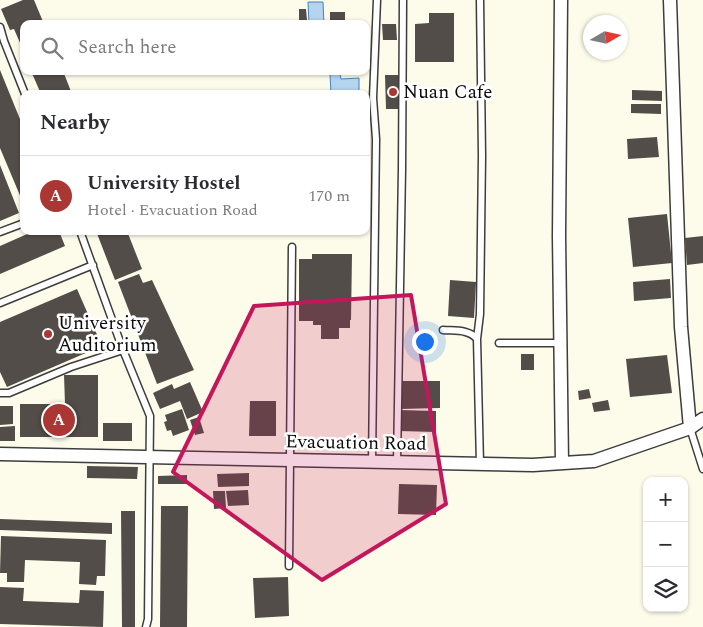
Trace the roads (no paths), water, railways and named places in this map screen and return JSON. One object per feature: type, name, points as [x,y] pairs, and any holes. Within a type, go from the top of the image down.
[{"type":"street","points":[[562,0],[558,236],[562,463]]},
{"type":"street","points":[[670,0],[680,326],[690,428]]},
{"type":"street","name":"Evacuation Road","points":[[0,454],[533,465],[594,461],[690,428],[703,419]]},
{"type":"lane","points":[[372,463],[376,139],[373,98],[378,0]]},
{"type":"lane","points":[[397,463],[403,0]]},
{"type":"lane","points":[[480,0],[482,147],[480,314],[477,339],[480,464]]},
{"type":"lane","points":[[0,27],[23,90]]},
{"type":"lane","points":[[0,232],[20,224]]},
{"type":"lane","points":[[81,235],[123,350],[150,416],[148,618],[146,627]]},
{"type":"lane","points":[[289,566],[292,247]]},
{"type":"lane","points":[[0,303],[92,265]]},
{"type":"lane","points":[[444,330],[468,332],[477,339]]},
{"type":"lane","points":[[499,343],[560,342]]},
{"type":"lane","points":[[0,392],[9,393],[71,367],[123,350]]},
{"type":"lane","points":[[690,428],[703,469]]},
{"type":"water","points":[[308,2],[323,2],[324,20],[309,20]]},
{"type":"water","points":[[330,75],[340,75],[341,79],[359,78],[359,90],[331,90]]},
{"type":"place","name":"Nuan Cafe","points":[[393,92]]},
{"type":"place","name":"University Auditorium","points":[[48,334]]},
{"type":"place","name":"University Hostel","points":[[59,420]]}]
